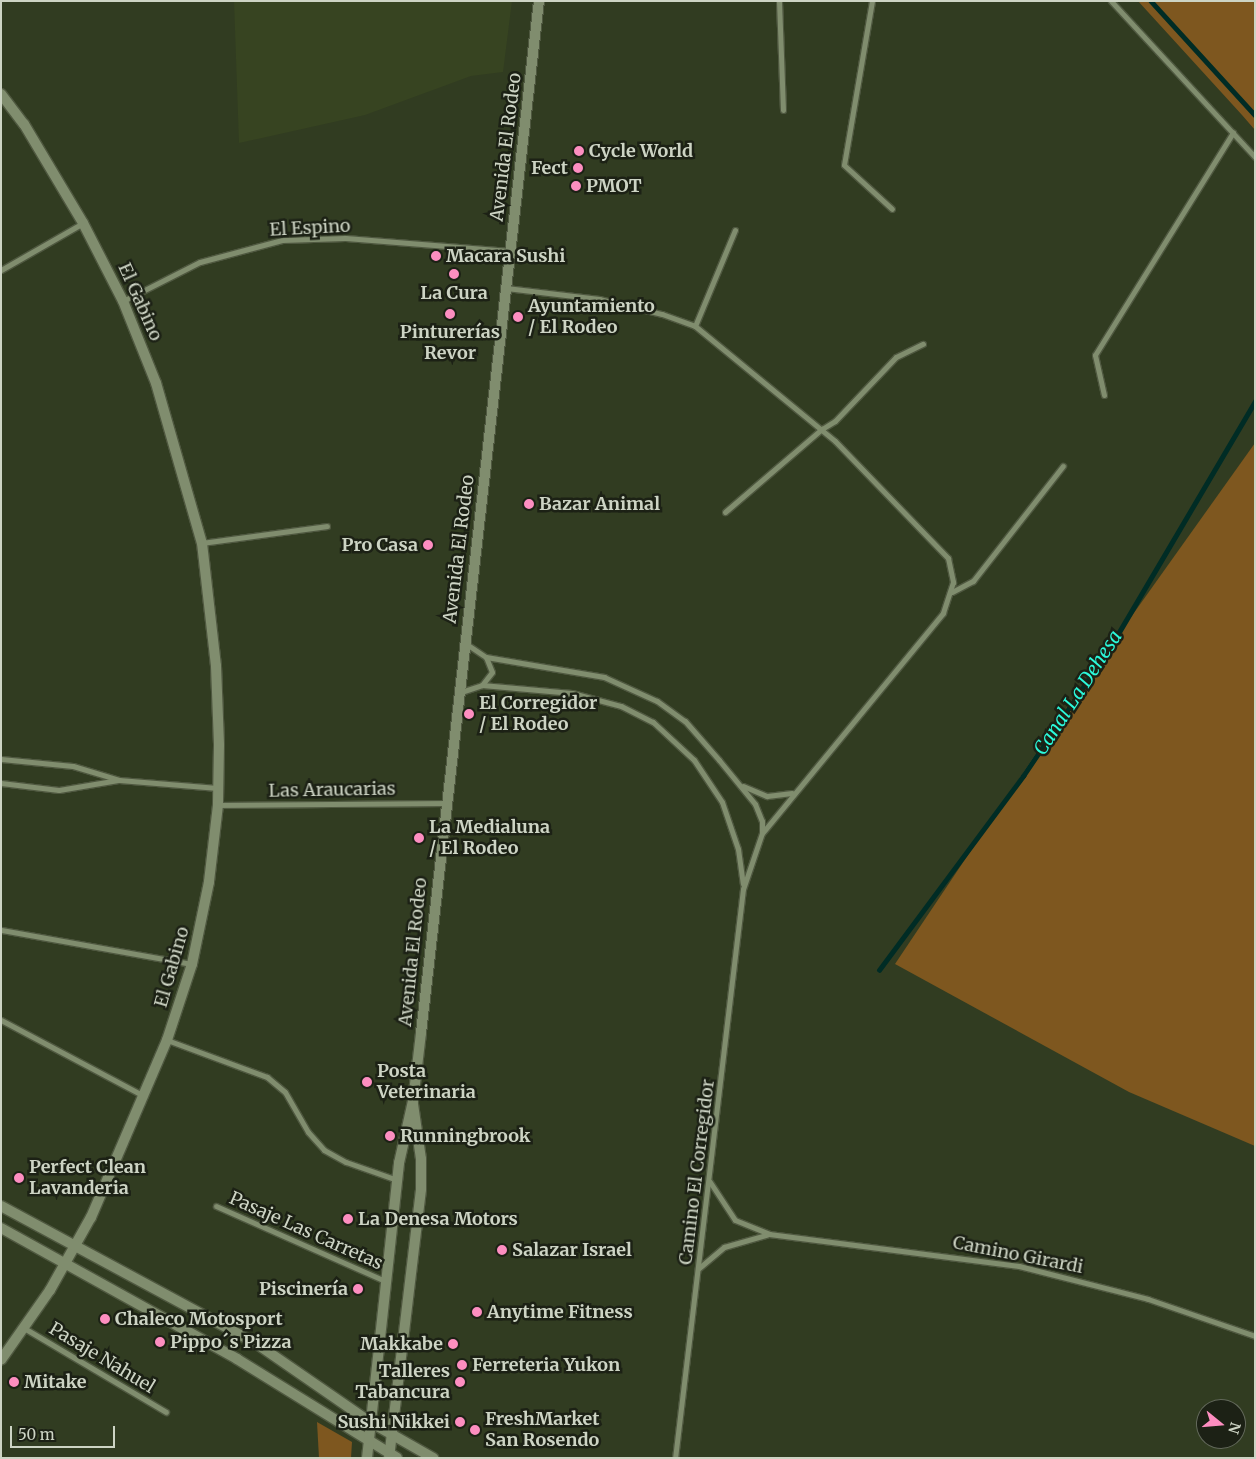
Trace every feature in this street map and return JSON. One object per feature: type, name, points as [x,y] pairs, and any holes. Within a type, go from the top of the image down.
[{"type":"main road","name":"Avenida El Rodeo","points":[[367,1458],[401,1147],[413,1101],[458,693],[539,1]]},
{"type":"main road","name":"El Gabino","points":[[1,94],[24,124],[83,223],[122,301],[161,398],[202,543],[218,700],[218,805],[209,882],[192,964],[167,1040],[145,1096],[75,1246],[24,1328],[1,1360]]},
{"type":"main road","name":"Avenida El Rodeo","points":[[392,1456],[392,1436],[422,1189],[421,1160],[413,1101]]},
{"type":"main road","points":[[1,1206],[254,1342],[370,1422],[433,1458]]},
{"type":"main road","points":[[1,1228],[244,1363],[392,1456]]},
{"type":"street","points":[[779,1],[783,110]]},
{"type":"street","points":[[872,1],[844,166],[892,210]]},
{"type":"street","points":[[1111,1],[1255,157]]},
{"type":"street","points":[[1104,395],[1095,355],[1233,132]]},
{"type":"street","points":[[1,270],[83,223]]},
{"type":"street","points":[[695,326],[735,230]]},
{"type":"street","name":"El Espino","points":[[122,301],[215,256],[282,240],[346,238],[510,251]]},
{"type":"street","points":[[506,288],[599,299],[662,314],[695,326],[822,429],[942,547],[951,566],[952,592],[938,620],[792,793],[762,833]]},
{"type":"street","points":[[725,512],[822,429],[835,422],[896,357],[923,344]]},
{"type":"street","points":[[952,592],[973,581],[1063,466]]},
{"type":"street","points":[[202,543],[327,526]]},
{"type":"street","name":"Camino El Corregidor","points":[[464,643],[486,657],[588,674],[635,690],[685,722],[740,784],[759,811],[762,833],[743,889],[675,1458]]},
{"type":"street","points":[[482,685],[492,672],[486,657]]},
{"type":"street","name":"Camino El Corregidor","points":[[458,693],[482,685],[599,699],[653,722],[694,760],[722,802],[738,849],[743,889]]},
{"type":"street","points":[[1,758],[73,766],[118,780],[218,788]]},
{"type":"street","points":[[1,783],[59,790],[118,780]]},
{"type":"street","points":[[740,784],[767,796],[792,793]]},
{"type":"street","name":"Las Araucarias","points":[[218,805],[446,803]]},
{"type":"street","points":[[1,930],[192,964]]},
{"type":"street","points":[[1,1020],[145,1096]]},
{"type":"street","points":[[167,1040],[267,1077],[285,1092],[313,1138],[324,1150],[346,1162],[397,1180]]},
{"type":"street","name":"Camino Girardi","points":[[709,1181],[735,1220],[769,1234],[1019,1266],[1148,1298],[1255,1336]]},
{"type":"street","name":"Pasaje Las Carretas","points":[[216,1206],[385,1280]]},
{"type":"street","name":"Camino Girardi","points":[[698,1268],[715,1253],[736,1242],[769,1234]]},
{"type":"street","name":"Pasaje Nahuel","points":[[24,1328],[166,1412]]},
{"type":"shaded area","points":[[234,1],[512,1],[503,72],[471,76],[365,115],[239,143]]},
{"type":"shaded area","points":[[1138,1],[1255,1],[1255,130],[1242,115]]},
{"type":"shaded area","points":[[1255,443],[1255,1146],[1129,1092],[895,964],[1069,704]]},
{"type":"shaded area","points":[[317,1422],[352,1442],[351,1458],[319,1458]]},
{"type":"waterway","points":[[1151,1],[1255,115]]},
{"type":"waterway","name":"Canal La Dehesa","points":[[879,970],[1023,776],[1112,644],[1255,401]]},
{"type":"place","name":"Cycle World","points":[[579,151]]},
{"type":"place","name":"Fect","points":[[578,168]]},
{"type":"place","name":"PMOT","points":[[576,186]]},
{"type":"place","name":"Macara Sushi","points":[[436,256]]},
{"type":"place","name":"La Cura","points":[[454,274]]},
{"type":"place","name":"Pinturerías Revor","points":[[450,314]]},
{"type":"place","name":"Ayuntamiento / El Rodeo","points":[[518,317]]},
{"type":"place","name":"Bazar Animal","points":[[529,504]]},
{"type":"place","name":"Pro Casa","points":[[428,545]]},
{"type":"place","name":"El Corregidor / El Rodeo","points":[[469,714]]},
{"type":"place","name":"La Medialuna / El Rodeo","points":[[419,838]]},
{"type":"place","name":"Posta Veterinaria","points":[[367,1082]]},
{"type":"place","name":"Runningbrook","points":[[390,1136]]},
{"type":"place","name":"Perfect Clean Lavanderia","points":[[19,1178]]},
{"type":"place","name":"La Denesa Motors","points":[[348,1219]]},
{"type":"place","name":"Salazar Israel","points":[[502,1250]]},
{"type":"place","name":"Piscinería","points":[[358,1289]]},
{"type":"place","name":"Anytime Fitness","points":[[477,1312]]},
{"type":"place","name":"Chaleco Motosport","points":[[105,1319]]},
{"type":"place","name":"Pippo´s Pizza","points":[[160,1342]]},
{"type":"place","name":"Makkabe","points":[[453,1344]]},
{"type":"place","name":"Ferreteria Yukon","points":[[462,1365]]},
{"type":"place","name":"Mitake","points":[[14,1382]]},
{"type":"place","name":"Talleres Tabancura","points":[[460,1382]]},
{"type":"place","name":"Sushi Nikkei","points":[[460,1422]]},
{"type":"place","name":"FreshMarket San Rosendo","points":[[475,1430]]}]
